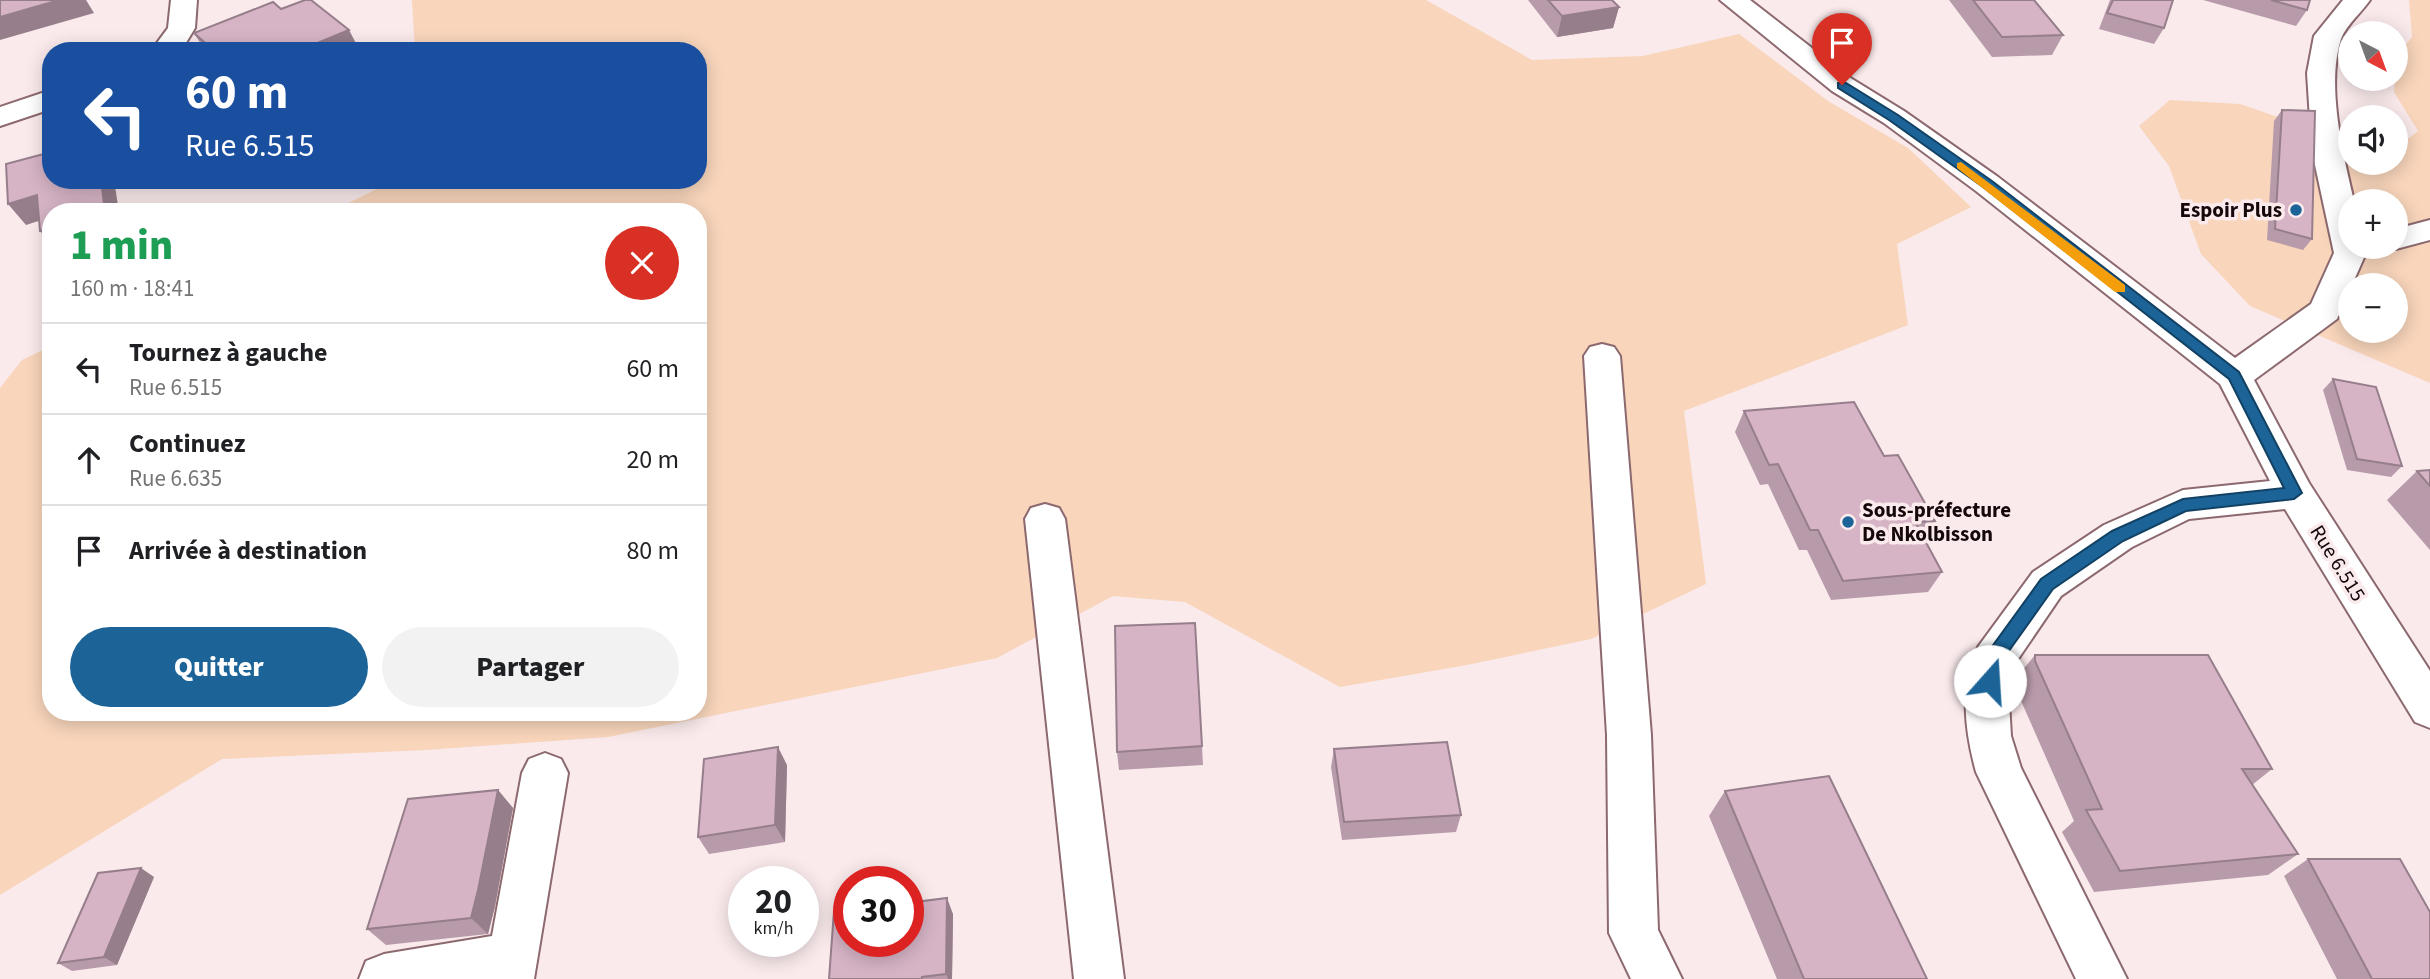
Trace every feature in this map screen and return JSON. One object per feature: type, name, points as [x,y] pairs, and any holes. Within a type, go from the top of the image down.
[{"type":"street","points":[[174,42],[186,20],[184,0]]},
{"type":"street","points":[[1733,0],[1842,85],[1894,117],[1987,184],[2234,376],[2325,311],[2355,259]]},
{"type":"street","points":[[2340,189],[2327,151],[2320,73],[2328,36],[2357,0]]},
{"type":"street","points":[[0,117],[42,102]]},
{"type":"street","points":[[2408,236],[2430,230]]},
{"type":"street","points":[[1602,356],[1629,735],[1633,933],[1657,979]]},
{"type":"street","name":"Rue 6.515","points":[[2234,376],[2294,493],[2430,709]]},
{"type":"street","points":[[2102,979],[2000,772],[1989,736],[1987,702],[1993,660],[2047,584],[2118,536],[2183,505],[2294,493]]},
{"type":"street","points":[[1045,519],[1098,979]]},
{"type":"street","points":[[384,979],[511,968],[545,773]]},
{"type":"shaded area","points":[[412,0],[1426,0],[1532,60],[1643,56],[1739,34],[1828,101],[1908,148],[1971,207],[1897,244],[1908,325],[1684,411],[1706,584],[1591,639],[1467,665],[1340,687],[1185,602],[1113,596],[997,658],[707,717],[707,203],[348,203],[377,189],[707,189],[707,42],[414,42]]},
{"type":"shaded area","points":[[2409,0],[2430,0],[2430,383],[2250,306],[2201,254],[2169,166],[2139,126],[2170,100],[2240,104],[2338,138],[2338,175],[2408,175],[2408,139],[2418,131],[2408,115],[2408,105],[2402,105],[2394,92],[2408,91],[2408,42],[2412,37]]},
{"type":"shaded area","points":[[42,350],[42,721],[687,721],[608,737],[426,750],[222,759],[0,895],[0,388],[22,360]]},
{"type":"building","points":[[0,0],[59,0],[0,17]]},
{"type":"building","points":[[311,0],[349,30],[320,42],[204,42],[194,33],[273,2],[281,9]]},
{"type":"building","points":[[1548,0],[1612,0],[1619,7],[1562,16]]},
{"type":"building","points":[[1973,0],[2034,0],[2063,35],[2002,37]]},
{"type":"building","points":[[2113,0],[2173,0],[2164,28],[2107,13]]},
{"type":"building","points":[[2271,0],[2310,0],[2307,10]]},
{"type":"building","points":[[2282,110],[2315,111],[2312,239],[2275,229]]},
{"type":"building","points":[[42,154],[42,189],[102,189],[104,203],[42,203],[40,231],[37,195],[8,204],[6,164]]},
{"type":"building","points":[[2333,379],[2376,387],[2402,466],[2357,459]]},
{"type":"building","points":[[1854,402],[1884,456],[1898,455],[1935,521],[1915,522],[1942,572],[1843,581],[1818,530],[1810,530],[1778,464],[1769,465],[1744,411]]},
{"type":"building","points":[[2430,470],[2430,486],[2417,471]]},
{"type":"building","points":[[1195,623],[1202,746],[1117,752],[1115,626]]},
{"type":"building","points":[[2035,655],[2208,655],[2272,769],[2242,769],[2298,854],[2120,871],[2086,810],[2102,809],[2035,661]]},
{"type":"building","points":[[1447,742],[1461,815],[1344,822],[1334,749]]},
{"type":"building","points":[[778,747],[775,825],[698,837],[704,759]]},
{"type":"building","points":[[1829,776],[1927,979],[1804,979],[1725,791]]},
{"type":"building","points":[[498,790],[471,918],[367,929],[408,799]]},
{"type":"building","points":[[2308,859],[2400,859],[2430,912],[2430,979],[2372,979]]},
{"type":"building","points":[[141,868],[104,957],[58,963],[98,873]]},
{"type":"building","points":[[947,898],[946,974],[922,979],[829,979],[833,925],[833,957],[924,957],[924,901]]},
{"type":"slow traffic","points":[[1961,166],[2120,288]]},
{"type":"place","name":"Espoir Plus","points":[[2296,210]]},
{"type":"place","name":"Sous-préfecture De Nkolbisson","points":[[1848,522]]},
{"type":"route","points":[[1842,85],[1894,117],[1987,184],[2234,376],[2294,493],[2183,505],[2118,536],[2047,584],[1993,660],[1990,681]]}]
